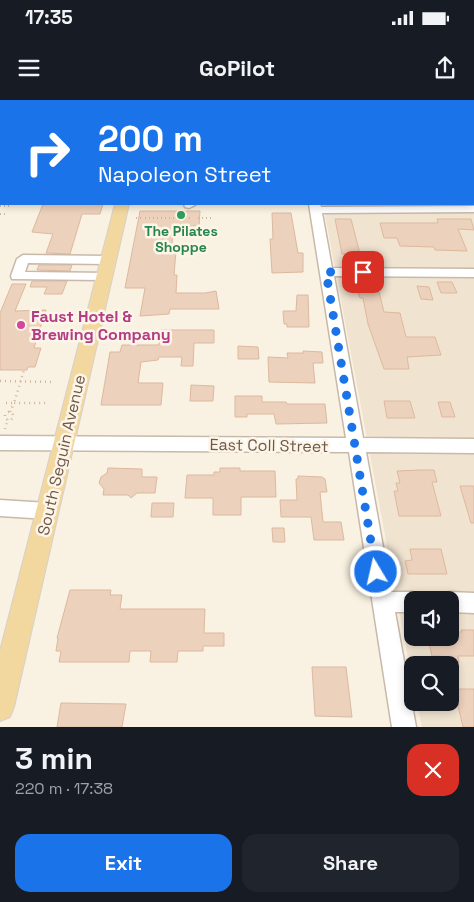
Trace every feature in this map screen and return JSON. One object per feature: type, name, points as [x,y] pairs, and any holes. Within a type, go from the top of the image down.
[{"type":"main road","name":"South Seguin Avenue","points":[[0,707],[122,205]]},
{"type":"street","points":[[404,727],[316,207],[474,209]]},
{"type":"street","points":[[17,276],[106,268]]},
{"type":"street","points":[[326,272],[474,273]]},
{"type":"street","name":"East Coll Street","points":[[2,436],[65,443],[474,446]]},
{"type":"street","points":[[0,508],[48,511]]},
{"type":"street","points":[[382,602],[404,602]]},
{"type":"street","points":[[459,602],[474,602]]},
{"type":"path","points":[[0,206],[9,206]]},
{"type":"path","points":[[0,214],[6,214]]},
{"type":"path","points":[[145,218],[190,218]]},
{"type":"path","points":[[198,218],[211,218],[210,221]]},
{"type":"path","points":[[2,436],[8,419],[14,416],[10,412],[24,370]]},
{"type":"path","points":[[0,382],[55,382]]},
{"type":"path","points":[[6,403],[49,403]]},
{"type":"shaded area","points":[[329,212],[474,213],[474,727],[422,727],[419,711],[459,711],[459,656],[408,656],[406,646],[459,646],[459,591],[404,591],[404,636],[325,215]]},
{"type":"green space","points":[[324,205],[474,205],[474,207]]},
{"type":"building","points":[[43,205],[103,205],[100,214],[82,214],[70,254],[46,253],[53,234],[32,232]]},
{"type":"building","points":[[140,211],[200,211],[199,226],[174,226],[171,251],[176,251],[174,275],[177,275],[176,293],[216,291],[219,309],[170,309],[169,314],[140,316],[145,288],[125,288]]},
{"type":"building","points":[[272,213],[291,213],[298,253],[303,253],[303,272],[272,273],[270,239],[273,239]]},
{"type":"building","points":[[335,219],[351,219],[360,254],[342,254]]},
{"type":"building","points":[[437,219],[471,219],[474,230],[458,229],[467,251],[435,250],[434,247],[400,246],[397,238],[384,238],[380,223],[438,223]]},
{"type":"building","points":[[39,265],[72,265],[70,271],[37,270]]},
{"type":"building","points":[[32,281],[67,281],[62,294],[44,294],[47,287],[30,287]]},
{"type":"building","points":[[437,282],[452,282],[457,293],[441,293]]},
{"type":"building","points":[[12,284],[26,284],[15,311],[46,310],[34,348],[41,348],[35,367],[28,367],[27,370],[0,370],[0,313]]},
{"type":"building","points":[[417,286],[429,287],[433,300],[421,299]]},
{"type":"building","points":[[357,288],[374,288],[375,292],[379,292],[384,312],[400,313],[406,337],[435,337],[441,355],[407,357],[409,369],[384,369],[368,324],[363,298],[360,298]]},
{"type":"building","points":[[297,295],[308,295],[309,327],[287,327],[287,324],[284,324],[283,311],[296,311]]},
{"type":"building","points":[[161,330],[214,330],[214,343],[194,343],[193,366],[181,366],[182,357],[159,357],[158,360],[141,362],[138,383],[163,383],[161,405],[101,405],[110,352],[120,352],[122,345],[159,345]]},
{"type":"building","points":[[238,346],[258,347],[259,359],[238,359]]},
{"type":"building","points":[[303,351],[322,352],[323,363],[313,363],[315,383],[269,382],[268,357],[288,358],[287,353],[304,353]]},
{"type":"building","points":[[191,385],[214,386],[213,401],[190,401]]},
{"type":"building","points":[[235,396],[262,396],[262,402],[325,404],[327,423],[276,424],[274,414],[247,414],[247,417],[235,417]]},
{"type":"building","points":[[384,401],[410,401],[415,418],[387,418]]},
{"type":"building","points":[[438,402],[450,402],[455,417],[442,417]]},
{"type":"building","points":[[108,468],[142,469],[142,477],[157,477],[155,493],[137,493],[131,498],[128,495],[103,495],[104,489],[99,483],[101,477],[107,473]]},
{"type":"building","points":[[220,468],[240,468],[240,471],[275,471],[276,497],[241,497],[241,515],[213,515],[213,498],[185,498],[187,475],[214,475],[214,472],[220,472]]},
{"type":"building","points":[[434,470],[437,482],[432,482],[441,516],[399,516],[394,491],[398,491],[396,483],[400,483],[397,471]]},
{"type":"building","points":[[298,476],[322,477],[325,479],[327,492],[320,492],[323,522],[341,522],[344,540],[314,540],[311,517],[281,517],[280,500],[297,500],[296,479],[298,479]]},
{"type":"building","points":[[460,486],[474,486],[474,523],[471,523]]},
{"type":"building","points":[[152,503],[174,503],[173,517],[151,517]]},
{"type":"building","points":[[272,528],[284,528],[285,542],[273,542]]},
{"type":"building","points":[[410,549],[441,549],[447,574],[408,574],[405,561],[412,560]]},
{"type":"building","points":[[70,590],[111,590],[110,595],[122,595],[120,609],[205,609],[204,633],[224,633],[224,646],[203,646],[203,651],[178,651],[177,662],[150,662],[151,651],[130,651],[129,662],[59,662],[61,651],[56,651],[57,638]]},
{"type":"building","points":[[461,630],[474,630],[474,656],[432,656],[430,646],[459,646],[459,632],[462,632]]},
{"type":"building","points":[[312,667],[346,667],[352,717],[315,716]]},
{"type":"building","points":[[459,689],[474,689],[474,727],[463,727],[459,710]]},
{"type":"building","points":[[61,703],[126,704],[122,727],[57,727]]},
{"type":"place","name":"The Pilates Shoppe","points":[[181,215]]},
{"type":"place","name":"Faust Hotel & Brewing Company","points":[[21,325]]},
{"type":"route","points":[[363,272],[326,272],[376,572]]}]
